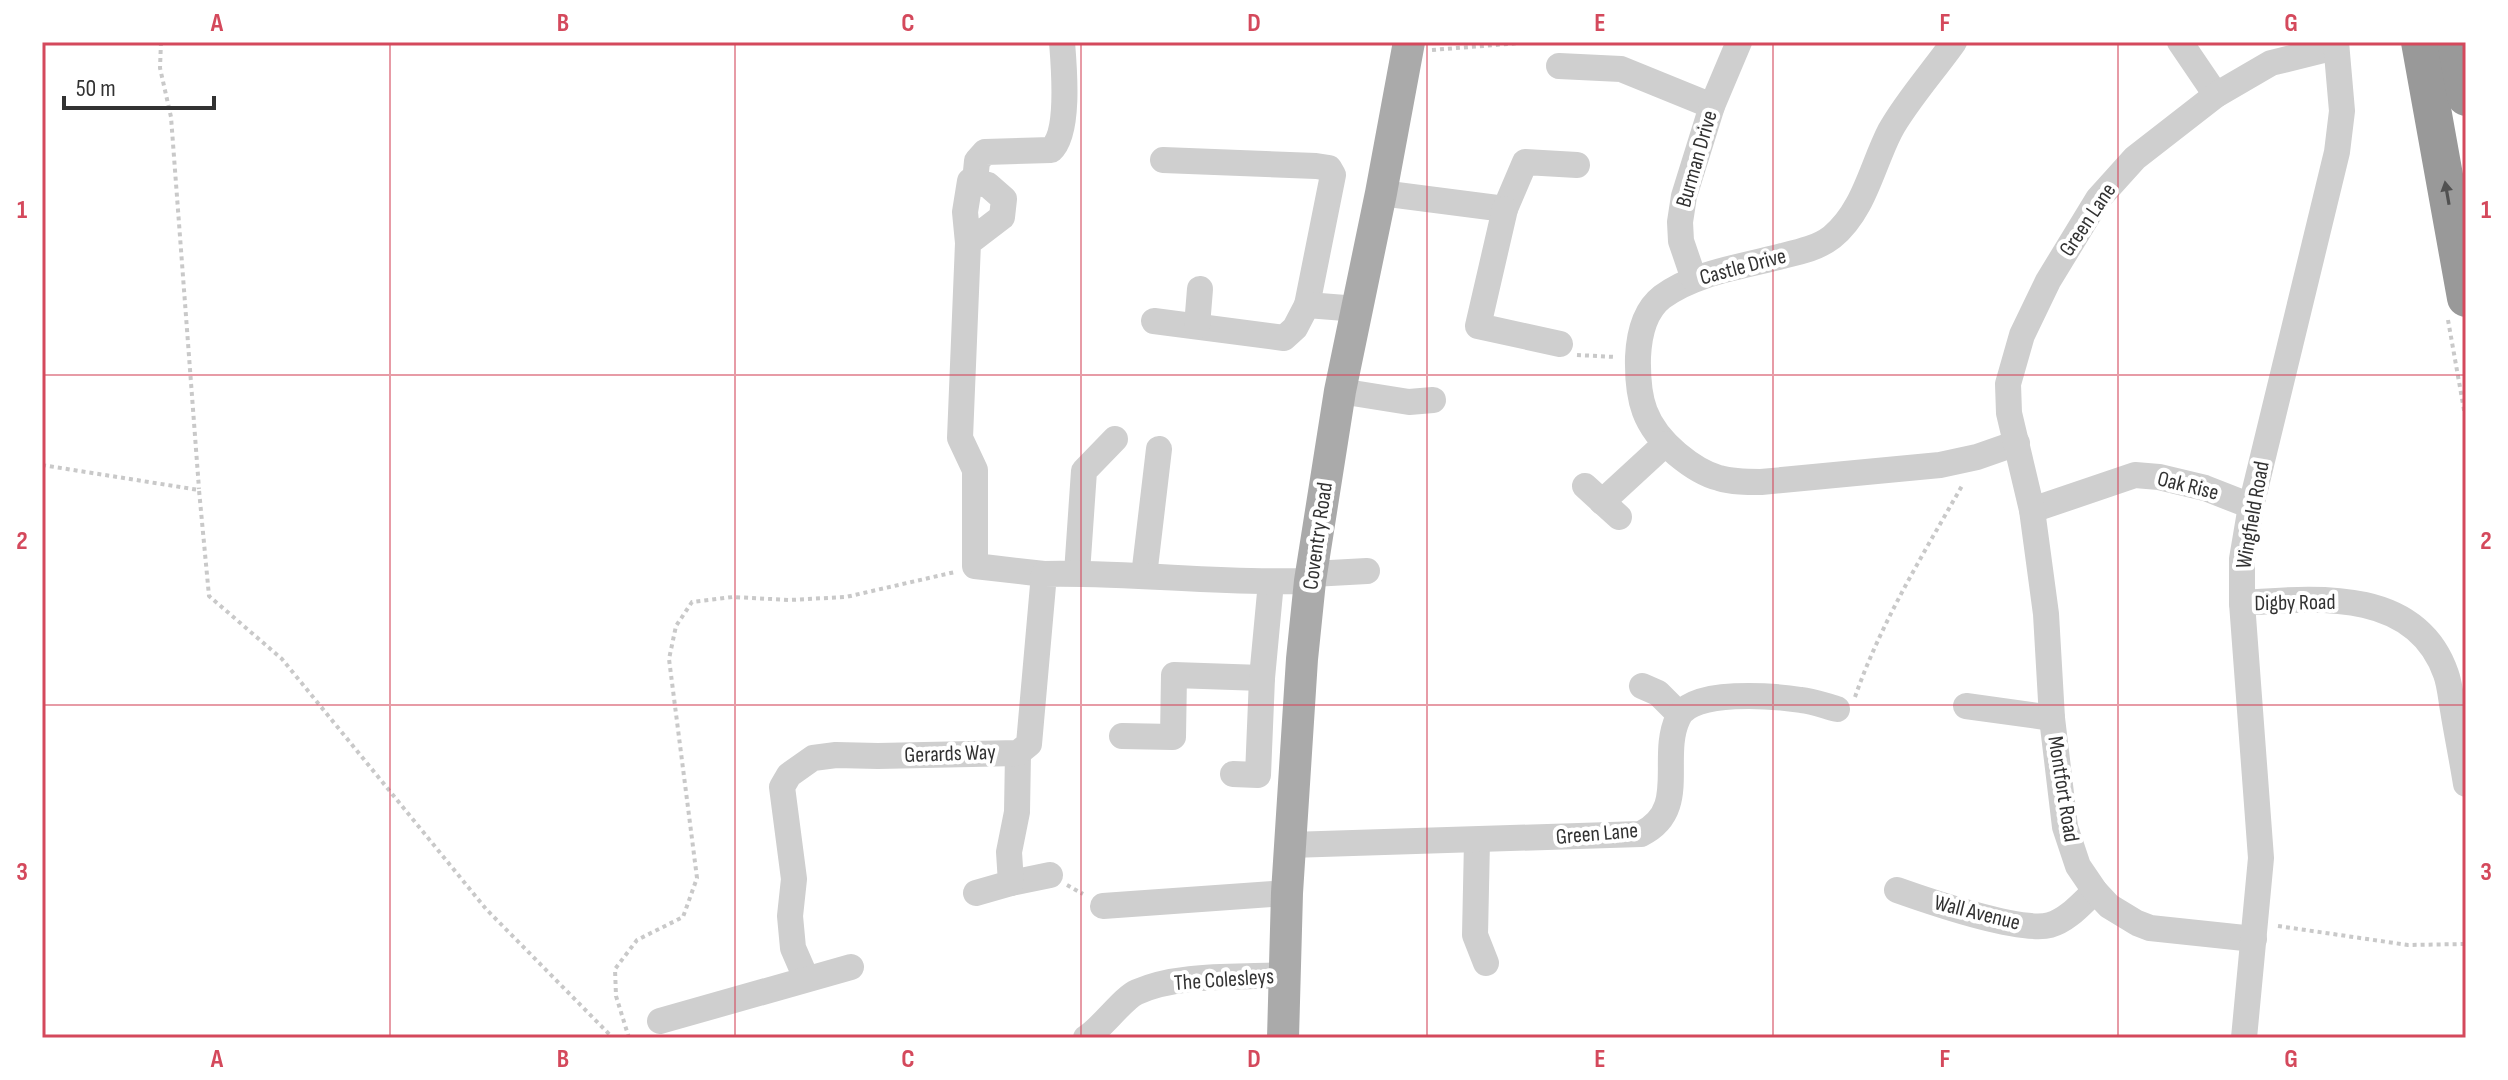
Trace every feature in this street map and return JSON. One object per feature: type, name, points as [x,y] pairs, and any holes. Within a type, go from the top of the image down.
[{"type":"highway","points":[[2420,42],[2466,298]]},
{"type":"highway","points":[[2456,42],[2466,97]]},
{"type":"main road","name":"Coventry Road","points":[[1283,1038],[1287,893],[1302,659],[1311,577],[1340,391],[1409,46]]},
{"type":"street","points":[[975,182],[977,161],[985,152],[1051,150],[1057,144],[1063,104],[1062,42]]},
{"type":"street","name":"Burman Drive","points":[[1694,279],[1681,241],[1684,196],[1712,106],[1739,42]]},
{"type":"street","name":"Castle Drive","points":[[1954,42],[1892,128],[1854,213],[1832,237],[1811,249],[1694,279],[1660,298],[1647,315],[1639,341],[1637,379],[1642,407],[1652,429],[1665,444],[1689,464],[1716,477],[1734,481],[1761,482],[1940,465],[1977,457],[2017,443]]},
{"type":"street","points":[[2180,42],[2216,95]]},
{"type":"street","name":"Green Lane","points":[[2032,510],[2009,413],[2008,384],[2022,335],[2048,281],[2098,199],[2135,158],[2216,95],[2271,63],[2336,44]]},
{"type":"street","name":"Wingfield Road","points":[[2244,1038],[2261,858],[2242,603],[2242,559],[2251,506],[2337,152],[2342,111],[2336,44]]},
{"type":"street","points":[[1559,66],[1621,69],[1712,106]]},
{"type":"street","points":[[1154,321],[1284,338],[1295,328],[1307,305],[1333,175],[1329,168],[1316,166],[1163,160]]},
{"type":"street","points":[[1560,344],[1478,326],[1505,209],[1525,162],[1577,165]]},
{"type":"street","points":[[968,243],[1002,217],[1004,199],[988,185],[970,181],[965,212],[968,243],[960,438],[975,470],[975,566],[1044,574],[1271,582],[1367,571]]},
{"type":"street","points":[[1381,193],[1505,209]]},
{"type":"street","points":[[1197,326],[1200,289]]},
{"type":"street","points":[[1307,305],[1358,309]]},
{"type":"street","points":[[1340,391],[1409,402],[1433,400]]},
{"type":"street","points":[[1077,573],[1084,471],[1115,439]]},
{"type":"street","points":[[1602,502],[1665,444]]},
{"type":"street","points":[[1144,576],[1159,449]]},
{"type":"street","name":"Oak Rise","points":[[2032,510],[2135,475],[2159,477],[2205,488],[2251,506]]},
{"type":"street","name":"Montfort Road","points":[[2032,510],[2046,614],[2052,718],[2065,827],[2078,866],[2109,906],[2150,928],[2255,931]]},
{"type":"street","name":"Gerards Way","points":[[806,978],[793,948],[790,916],[794,879],[782,787],[789,775],[813,758],[836,755],[1018,753],[1029,744],[1044,574]]},
{"type":"street","points":[[1233,774],[1258,775],[1262,678],[1271,582]]},
{"type":"street","name":"Digby Road","points":[[2242,603],[2331,599],[2376,608],[2404,618],[2429,641],[2446,674],[2466,784]]},
{"type":"street","points":[[1122,736],[1173,737],[1174,675],[1262,678]]},
{"type":"street","points":[[1642,686],[1658,693],[1679,714],[1689,706],[1736,696],[1801,711],[1837,709]]},
{"type":"street","points":[[1966,706],[2052,718]]},
{"type":"street","name":"Green Lane","points":[[1290,845],[1641,834],[1655,827],[1667,810],[1674,731],[1679,714]]},
{"type":"street","points":[[1011,883],[1009,852],[1017,812],[1018,753]]},
{"type":"street","points":[[1477,841],[1464,940],[1486,963]]},
{"type":"street","points":[[976,893],[1050,875]]},
{"type":"street","name":"Wall Avenue","points":[[1897,890],[1938,905],[2028,927],[2053,924],[2095,891]]},
{"type":"street","points":[[1103,906],[1287,893]]},
{"type":"street","points":[[660,1021],[851,967]]},
{"type":"street","name":"The Colesleys","points":[[1086,1038],[1100,1029],[1134,993],[1176,981],[1284,975]]},
{"type":"path","points":[[161,42],[160,68],[171,117],[209,596],[282,659],[486,909],[613,1038]]},
{"type":"path","points":[[1409,46],[1502,46],[1533,42]]},
{"type":"path","points":[[1560,344],[1559,353],[1638,357]]},
{"type":"path","points":[[1837,709],[1850,713],[1867,665],[1977,457]]},
{"type":"path","points":[[42,465],[199,490]]},
{"type":"path","points":[[629,1038],[616,996],[615,969],[637,940],[683,917],[697,878],[669,659],[676,626],[692,602],[733,597],[789,600],[846,597],[975,566]]},
{"type":"path","points":[[1050,875],[1103,906]]},
{"type":"path","points":[[2255,931],[2408,945],[2466,944]]}]
